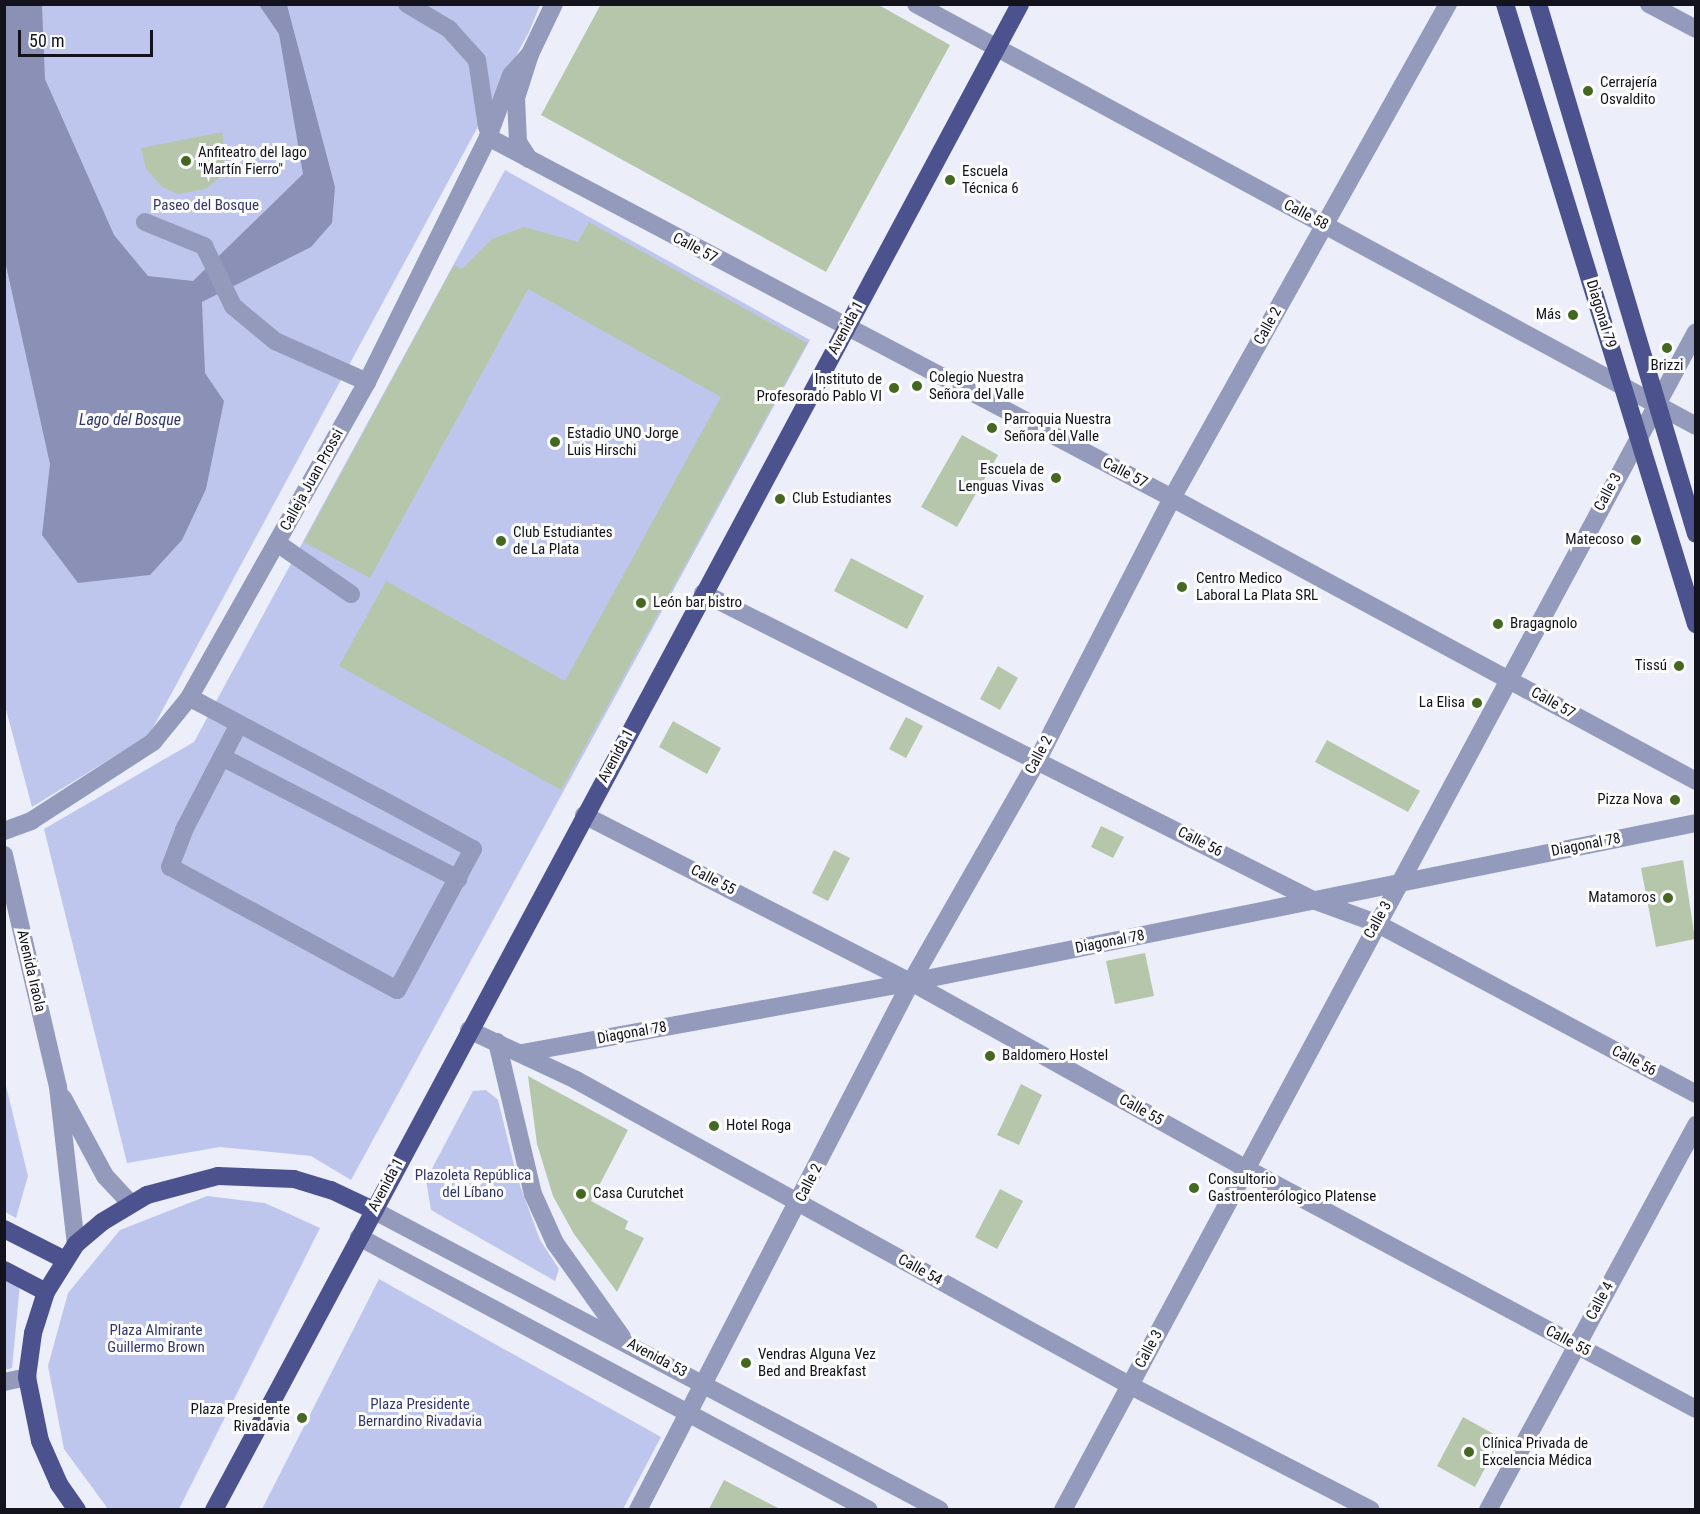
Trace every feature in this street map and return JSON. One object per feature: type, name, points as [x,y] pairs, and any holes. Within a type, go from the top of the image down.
[{"type":"main road","name":"Avenida 1","points":[[214,1509],[584,814],[1020,4]]},
{"type":"main road","name":"Diagonal 79","points":[[1505,4],[1639,434],[1695,624]]},
{"type":"main road","name":"Diagonal 79","points":[[1538,4],[1695,534]]},
{"type":"main road","points":[[77,1509],[44,1451],[27,1377],[33,1333],[46,1292],[76,1244],[147,1195],[218,1176],[294,1179],[331,1190],[373,1210]]},
{"type":"main road","points":[[4,1229],[65,1260]]},
{"type":"main road","points":[[4,1270],[46,1292]]},
{"type":"street","points":[[407,4],[449,29],[477,60],[488,137]]},
{"type":"street","name":"Calleja Juan Prossi","points":[[529,159],[518,142],[515,122],[516,98],[530,54],[554,4]]},
{"type":"street","name":"Calle 58","points":[[916,4],[1695,426]]},
{"type":"street","name":"Calle 2","points":[[638,1509],[799,1204],[911,982],[1038,759],[1172,498],[1448,4]]},
{"type":"street","points":[[1649,4],[1695,29]]},
{"type":"street","name":"Calleja Juan Prossi","points":[[4,831],[31,821],[153,742],[189,698],[367,382],[488,137],[510,75],[530,54]]},
{"type":"street","name":"Calle 57","points":[[488,137],[846,328],[1172,498],[1509,678],[1695,781]]},
{"type":"street","points":[[145,222],[204,246],[233,306],[275,341],[367,382]]},
{"type":"street","name":"Calle 3","points":[[1063,1509],[1695,332]]},
{"type":"street","points":[[277,543],[351,594]]},
{"type":"street","name":"Calle 56","points":[[703,593],[1038,759],[1313,900],[1376,923],[1695,1094]]},
{"type":"street","points":[[189,698],[239,724],[473,849],[401,987],[393,991],[170,867],[170,858],[239,724]]},
{"type":"street","points":[[222,757],[458,879]]},
{"type":"street","name":"Calle 55","points":[[584,814],[911,982],[1245,1168],[1695,1409]]},
{"type":"street","name":"Diagonal 78","points":[[522,1053],[911,982],[1695,824]]},
{"type":"street","name":"Avenida Iraola","points":[[4,855],[57,1087],[76,1244]]},
{"type":"street","name":"Calle 54","points":[[469,1030],[522,1053],[1130,1385],[1371,1509]]},
{"type":"street","points":[[497,1042],[533,1194],[555,1244],[624,1341]]},
{"type":"street","name":"Avenida Iraola","points":[[57,1087],[105,1176],[132,1204]]},
{"type":"street","name":"Calle 4","points":[[1488,1509],[1695,1125]]},
{"type":"street","name":"Avenida 53","points":[[373,1210],[940,1509]]},
{"type":"street","points":[[359,1237],[869,1509]]},
{"type":"street","points":[[4,1382],[27,1377]]},
{"type":"green space","name":"Paseo del Bosque","points":[[4,5],[540,5],[529,32],[149,735],[32,807],[4,702]]},
{"type":"green space","name":"Club Estudiantes de La Plata","points":[[505,170],[810,340],[351,1180],[311,1156],[220,1147],[127,1163],[44,829],[194,742]]},
{"type":"green space","points":[[5,1082],[28,1176],[16,1218],[5,1212]]},
{"type":"green space","name":"Plazoleta República del Líbano","points":[[486,1090],[498,1100],[517,1177],[540,1240],[559,1269],[555,1281],[431,1210],[426,1180],[473,1091]]},
{"type":"green space","name":"Plaza Almirante Guillermo Brown","points":[[207,1196],[265,1203],[320,1228],[179,1509],[108,1509],[64,1449],[48,1366],[68,1293],[120,1230]]},
{"type":"green space","points":[[5,1276],[20,1284],[12,1368],[5,1370]]},
{"type":"green space","name":"Plaza Presidente Bernardino Rivadavia","points":[[379,1279],[661,1437],[623,1509],[262,1509]]},
{"type":"water","name":"Lago del Bosque","points":[[4,5],[42,5],[45,79],[114,235],[148,276],[193,281],[303,174],[279,34],[259,5],[287,5],[335,187],[332,223],[311,247],[202,302],[205,373],[224,401],[206,489],[182,540],[150,575],[78,583],[42,535],[50,464],[5,261]]},
{"type":"building","points":[[601,4],[877,4],[950,45],[826,272],[541,115]]},
{"type":"building","points":[[222,132],[226,156],[219,178],[206,189],[178,194],[162,187],[146,169],[141,148]]},
{"type":"building","points":[[589,222],[807,343],[561,790],[339,666],[386,581],[565,681],[721,397],[528,289],[370,578],[304,542],[454,265],[462,269],[492,239],[524,227],[578,242]]},
{"type":"building","points":[[962,435],[998,455],[957,527],[921,507]]},
{"type":"building","points":[[851,558],[924,596],[907,629],[834,591]]},
{"type":"building","points":[[998,666],[1018,678],[1000,710],[980,699]]},
{"type":"building","points":[[906,717],[923,726],[906,758],[889,749]]},
{"type":"building","points":[[673,721],[721,748],[707,774],[659,747]]},
{"type":"building","points":[[1327,740],[1420,791],[1408,812],[1315,762]]},
{"type":"building","points":[[1101,826],[1124,837],[1113,858],[1091,847]]},
{"type":"building","points":[[834,850],[850,858],[828,901],[812,893]]},
{"type":"building","name":"Matamoros","points":[[1683,860],[1695,939],[1656,947],[1641,868]]},
{"type":"building","points":[[1145,953],[1154,996],[1115,1004],[1106,961]]},
{"type":"building","points":[[528,1076],[628,1130],[591,1201],[628,1221],[625,1229],[644,1238],[617,1292],[574,1234],[553,1196],[537,1144]]},
{"type":"building","points":[[1021,1084],[1042,1095],[1019,1145],[997,1135]]},
{"type":"building","points":[[1000,1189],[1023,1201],[997,1249],[975,1237]]},
{"type":"building","name":"Clínica Privada de Excelencia Médica","points":[[1463,1417],[1501,1438],[1475,1487],[1437,1466]]},
{"type":"building","points":[[724,1480],[780,1509],[709,1509]]},
{"type":"place","name":"Cerrajería Osvaldito","points":[[1588,91]]},
{"type":"place","name":"Anfiteatro del lago \"Martín Fierro\"","points":[[186,161]]},
{"type":"place","name":"Escuela Técnica 6","points":[[950,180]]},
{"type":"place","name":"Más","points":[[1573,315]]},
{"type":"place","name":"Brizzi","points":[[1667,348]]},
{"type":"place","name":"Colegio Nuestra Señora del Valle","points":[[917,386]]},
{"type":"place","name":"Instituto de Profesorado Pablo VI","points":[[894,388]]},
{"type":"place","name":"Parroquia Nuestra Señora del Valle","points":[[992,428]]},
{"type":"place","name":"Estadio UNO Jorge Luis Hirschi","points":[[555,442]]},
{"type":"place","name":"Escuela de Lenguas Vivas","points":[[1056,478]]},
{"type":"place","name":"Club Estudiantes","points":[[780,499]]},
{"type":"place","name":"Matecoso","points":[[1636,540]]},
{"type":"place","name":"Club Estudiantes de La Plata","points":[[501,541]]},
{"type":"place","name":"Centro Medico Laboral La Plata SRL","points":[[1182,587]]},
{"type":"place","name":"León bar bistro","points":[[641,603]]},
{"type":"place","name":"Bragagnolo","points":[[1498,624]]},
{"type":"place","name":"Tissú","points":[[1679,666]]},
{"type":"place","name":"La Elisa","points":[[1477,703]]},
{"type":"place","name":"Pizza Nova","points":[[1675,800]]},
{"type":"place","name":"Matamoros","points":[[1668,898]]},
{"type":"place","name":"Baldomero Hostel","points":[[990,1056]]},
{"type":"place","name":"Hotel Roga","points":[[714,1126]]},
{"type":"place","name":"Consultorio Gastroenterólogico Platense","points":[[1194,1188]]},
{"type":"place","name":"Casa Curutchet","points":[[581,1194]]},
{"type":"place","name":"Vendras Alguna Vez Bed and Breakfast","points":[[746,1363]]},
{"type":"place","name":"Plaza Presidente Rivadavia","points":[[302,1418]]},
{"type":"place","name":"Clínica Privada de Excelencia Médica","points":[[1469,1452]]}]
